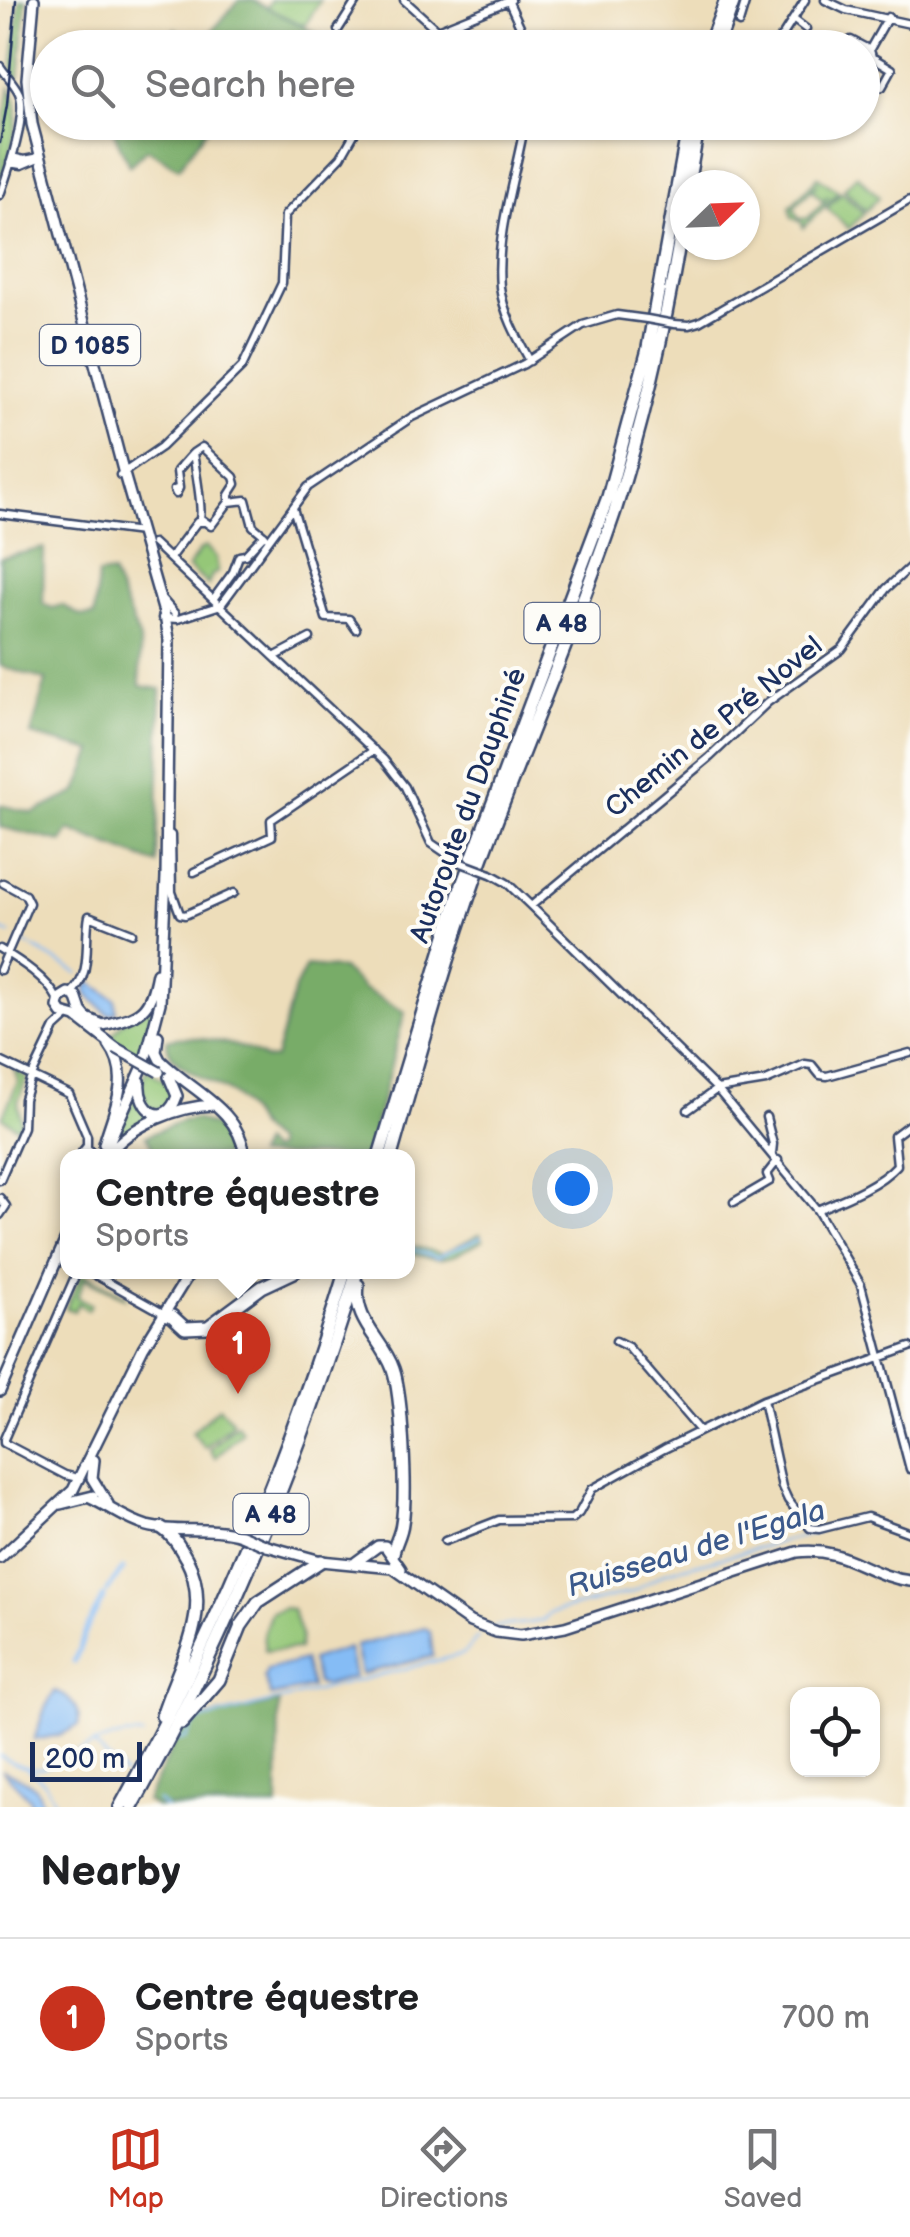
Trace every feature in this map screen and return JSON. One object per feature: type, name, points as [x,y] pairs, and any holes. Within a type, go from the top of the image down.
[{"type":"highway","points":[[715,30],[726,0]]},
{"type":"highway","points":[[723,30],[734,0]]},
{"type":"highway","name":"Autoroute du Dauphiné","points":[[384,1149],[459,892],[581,575],[617,468],[656,315],[687,140]]},
{"type":"highway","points":[[690,170],[695,140]]},
{"type":"highway","name":"Autoroute du Dauphiné","points":[[384,1149],[476,876],[628,469],[664,328],[676,260]]},
{"type":"highway","points":[[164,1314],[185,1328],[204,1329],[279,1279]]},
{"type":"highway","name":"A 48","points":[[132,1807],[258,1518],[304,1398],[343,1279]]},
{"type":"highway","name":"A 48","points":[[120,1807],[159,1746],[221,1630],[268,1522],[357,1279]]},
{"type":"highway","points":[[358,1279],[359,1313],[390,1362],[397,1388],[403,1517],[393,1555]]},
{"type":"highway","points":[[159,1746],[198,1617],[196,1582],[178,1534],[162,1528]]},
{"type":"highway","points":[[159,1746],[218,1680],[241,1626],[258,1602],[321,1561]]},
{"type":"main road","name":"D 1085","points":[[31,30],[32,0]]},
{"type":"main road","name":"D 1085","points":[[30,44],[30,112]]},
{"type":"main road","name":"D 1085","points":[[34,140],[138,532],[172,617],[166,658],[161,963],[146,1046],[106,1149]]},
{"type":"main road","name":"D 1085","points":[[106,1149],[150,1048],[160,1003],[172,617],[138,532]]},
{"type":"main road","points":[[87,1018],[104,1025],[142,1012],[152,1000],[161,963]]},
{"type":"main road","points":[[68,1003],[87,1018],[115,1054],[121,1076],[105,1149]]},
{"type":"main road","points":[[68,1003],[116,1047],[215,1105]]},
{"type":"main road","points":[[160,1003],[158,1057],[237,1128],[242,1149]]},
{"type":"main road","points":[[150,1048],[139,1091],[142,1104],[150,1112],[165,1112],[175,1103],[175,1088],[164,1074]]},
{"type":"main road","points":[[189,1110],[194,1100],[190,1090]]},
{"type":"main road","points":[[110,1149],[131,1132],[189,1110],[215,1105]]},
{"type":"main road","points":[[0,1391],[60,1252]]},
{"type":"main road","points":[[81,1488],[130,1372],[186,1279]]},
{"type":"main road","points":[[0,1558],[92,1478],[98,1444]]},
{"type":"main road","points":[[81,1488],[130,1520],[162,1528]]},
{"type":"main road","points":[[178,1534],[210,1528],[321,1561],[377,1562],[393,1555]]},
{"type":"main road","points":[[377,1562],[382,1545],[406,1575]]},
{"type":"main road","points":[[377,1562],[406,1575],[470,1622],[496,1632],[521,1635],[565,1627],[798,1552],[831,1552],[887,1578],[907,1580]]},
{"type":"street","points":[[338,30],[357,0]]},
{"type":"street","points":[[404,0],[437,30],[510,0],[524,30]]},
{"type":"street","points":[[739,23],[746,0]]},
{"type":"street","points":[[786,30],[805,0]]},
{"type":"street","points":[[825,0],[846,10],[910,24]]},
{"type":"street","points":[[879,30],[885,17]]},
{"type":"street","points":[[793,19],[806,28]]},
{"type":"street","points":[[880,62],[892,69],[882,87]]},
{"type":"street","points":[[0,195],[12,157],[21,98],[1,70]]},
{"type":"street","points":[[122,474],[161,447],[242,367],[282,282],[285,215],[342,157],[351,140]]},
{"type":"street","points":[[522,140],[506,224],[500,285],[518,339],[530,360]]},
{"type":"street","points":[[12,157],[37,158]]},
{"type":"street","points":[[172,617],[218,602],[308,488],[412,417],[530,360],[593,321],[617,315],[674,324],[699,322],[910,200]]},
{"type":"street","points":[[179,488],[177,471],[193,453],[202,448],[234,477],[236,484],[229,502],[211,526],[200,518],[202,502],[193,453]]},
{"type":"street","points":[[229,502],[246,500],[253,526],[267,537]]},
{"type":"street","points":[[293,508],[326,618],[349,619],[356,630]]},
{"type":"street","points":[[0,514],[138,532]]},
{"type":"street","points":[[170,558],[197,522],[206,522]]},
{"type":"street","points":[[218,602],[239,556],[267,537]]},
{"type":"street","points":[[153,543],[374,750],[405,787],[430,843],[459,862],[507,883],[717,1090],[773,1154],[817,1210],[861,1285],[910,1469]]},
{"type":"street","name":"Chemin de Pré Novel","points":[[531,906],[710,757],[768,702],[842,649],[886,589],[910,567]]},
{"type":"street","points":[[276,656],[310,638]]},
{"type":"street","points":[[194,872],[272,836],[271,820],[374,750]]},
{"type":"street","points":[[162,821],[166,834],[171,835],[172,892],[180,914],[234,893]]},
{"type":"street","points":[[0,970],[3,951],[29,903],[25,894],[1,881]]},
{"type":"street","points":[[0,1180],[24,1126],[24,1100],[32,1075],[82,979],[89,916],[132,933]]},
{"type":"street","points":[[3,951],[68,1003]]},
{"type":"street","points":[[688,1110],[717,1090],[766,1081],[808,1064],[827,1076],[910,1053]]},
{"type":"street","points":[[0,1061],[69,1094],[87,1136],[87,1147]]},
{"type":"street","points":[[734,1202],[770,1182],[773,1143],[766,1117]]},
{"type":"street","points":[[817,1210],[894,1169],[894,1136],[910,1124]]},
{"type":"street","points":[[0,1198],[6,1206],[0,1215]]},
{"type":"street","points":[[74,1279],[4,1443],[81,1488]]},
{"type":"street","points":[[102,1279],[164,1314]]},
{"type":"street","points":[[616,1341],[628,1348],[700,1431]]},
{"type":"street","points":[[445,1541],[499,1520],[572,1519],[597,1486],[700,1431],[764,1400],[910,1347]]},
{"type":"street","points":[[764,1400],[782,1487],[810,1528],[868,1518],[910,1533]]},
{"type":"green space","points":[[20,0],[26,0],[19,77],[11,78]]},
{"type":"green space","points":[[239,0],[252,0],[309,30],[213,30]]},
{"type":"green space","points":[[271,0],[320,0],[305,26],[266,8]]},
{"type":"green space","points":[[10,87],[17,110],[16,123],[0,187],[0,148]]},
{"type":"green space","points":[[117,140],[199,140],[179,168],[147,149],[129,166]]},
{"type":"green space","points":[[857,175],[879,197],[866,211],[844,189]]},
{"type":"green space","points":[[818,177],[839,192],[803,228],[792,217],[790,207]],"holes":[[[818,183],[812,190],[822,200],[829,196],[808,218],[799,219],[794,207]]]},
{"type":"green space","points":[[842,192],[864,213],[849,229],[827,208]]},
{"type":"green space","points":[[206,547],[216,557],[218,572],[208,585],[188,567]]},
{"type":"green space","points":[[44,548],[43,604],[52,608],[62,605],[81,616],[94,616],[98,575],[112,573],[140,640],[140,686],[161,689],[157,864],[69,830],[62,842],[0,827],[0,805],[33,813],[77,792],[93,751],[31,735],[46,680],[0,666],[0,558]]},
{"type":"green space","points":[[306,966],[342,969],[364,989],[405,1012],[369,1149],[274,1149],[274,1142],[232,1094],[182,1066],[168,1050],[167,1040],[203,1039],[232,1045],[265,1059],[275,1058],[295,988]]},
{"type":"green space","points":[[153,1009],[140,1058],[113,1041],[112,1035],[124,1021]]},
{"type":"green space","points":[[14,1069],[27,1078],[18,1102],[18,1128],[2,1117],[18,1082]]},
{"type":"green space","points":[[146,1069],[173,1086],[174,1101],[162,1110],[148,1108],[141,1087]]},
{"type":"green space","points":[[137,1091],[151,1120],[114,1142]]},
{"type":"green space","points":[[195,1119],[221,1129],[228,1149],[153,1149],[146,1136]]},
{"type":"green space","points":[[480,1234],[483,1240],[440,1258],[415,1254],[415,1247],[442,1254]]},
{"type":"green space","points":[[79,1279],[85,1279],[77,1297],[91,1304],[88,1310],[78,1303],[74,1311],[66,1308]]},
{"type":"green space","points":[[87,1279],[93,1279],[125,1298]]},
{"type":"green space","points":[[219,1407],[232,1424],[205,1448],[192,1432]]},
{"type":"green space","points":[[237,1424],[242,1432],[215,1458],[210,1449]]},
{"type":"green space","points":[[292,1609],[301,1635],[299,1649],[265,1651],[263,1634],[271,1612]]},
{"type":"green space","points":[[279,1702],[278,1807],[156,1807],[146,1801],[180,1731],[200,1719]]},
{"type":"water","points":[[90,982],[115,999],[116,1012],[108,1014],[87,994]]},
{"type":"water","points":[[425,1628],[430,1632],[433,1656],[361,1674],[355,1646]]},
{"type":"water","points":[[348,1648],[354,1677],[317,1684],[311,1660]]},
{"type":"water","points":[[304,1660],[311,1687],[271,1696],[264,1677],[267,1670]]},
{"type":"water","points":[[55,1691],[73,1705],[78,1726],[60,1735],[34,1740],[45,1708]]},
{"type":"water","points":[[2,1770],[34,1787],[42,1807],[31,1807],[30,1799]]},
{"type":"waterway","points":[[0,930],[10,934]]},
{"type":"waterway","points":[[20,940],[78,973]]},
{"type":"waterway","points":[[87,978],[90,982]]},
{"type":"waterway","points":[[415,1250],[437,1257],[481,1237]]},
{"type":"waterway","name":"Ruisseau de l'Egala","points":[[494,1627],[543,1621],[549,1613],[632,1592],[666,1572],[818,1532]]},
{"type":"waterway","points":[[107,1591],[123,1569]]},
{"type":"waterway","points":[[74,1662],[104,1596]]},
{"type":"waterway","name":"Ruisseau de l'Egala","points":[[178,1740],[186,1738],[192,1726],[201,1720],[463,1654],[478,1637]]},
{"type":"waterway","name":"Ruisseau de l'Egala","points":[[0,1756],[26,1767],[42,1768],[109,1739],[143,1736]]},
{"type":"waterway","points":[[93,1744],[124,1774]]},
{"type":"waterway","points":[[29,1769],[45,1783],[58,1807]]},
{"type":"waterway","points":[[157,1801],[165,1807]]},
{"type":"railway","points":[[0,143],[16,0]]},
{"type":"place","name":"Centre équestre","points":[[238,1394]]}]
